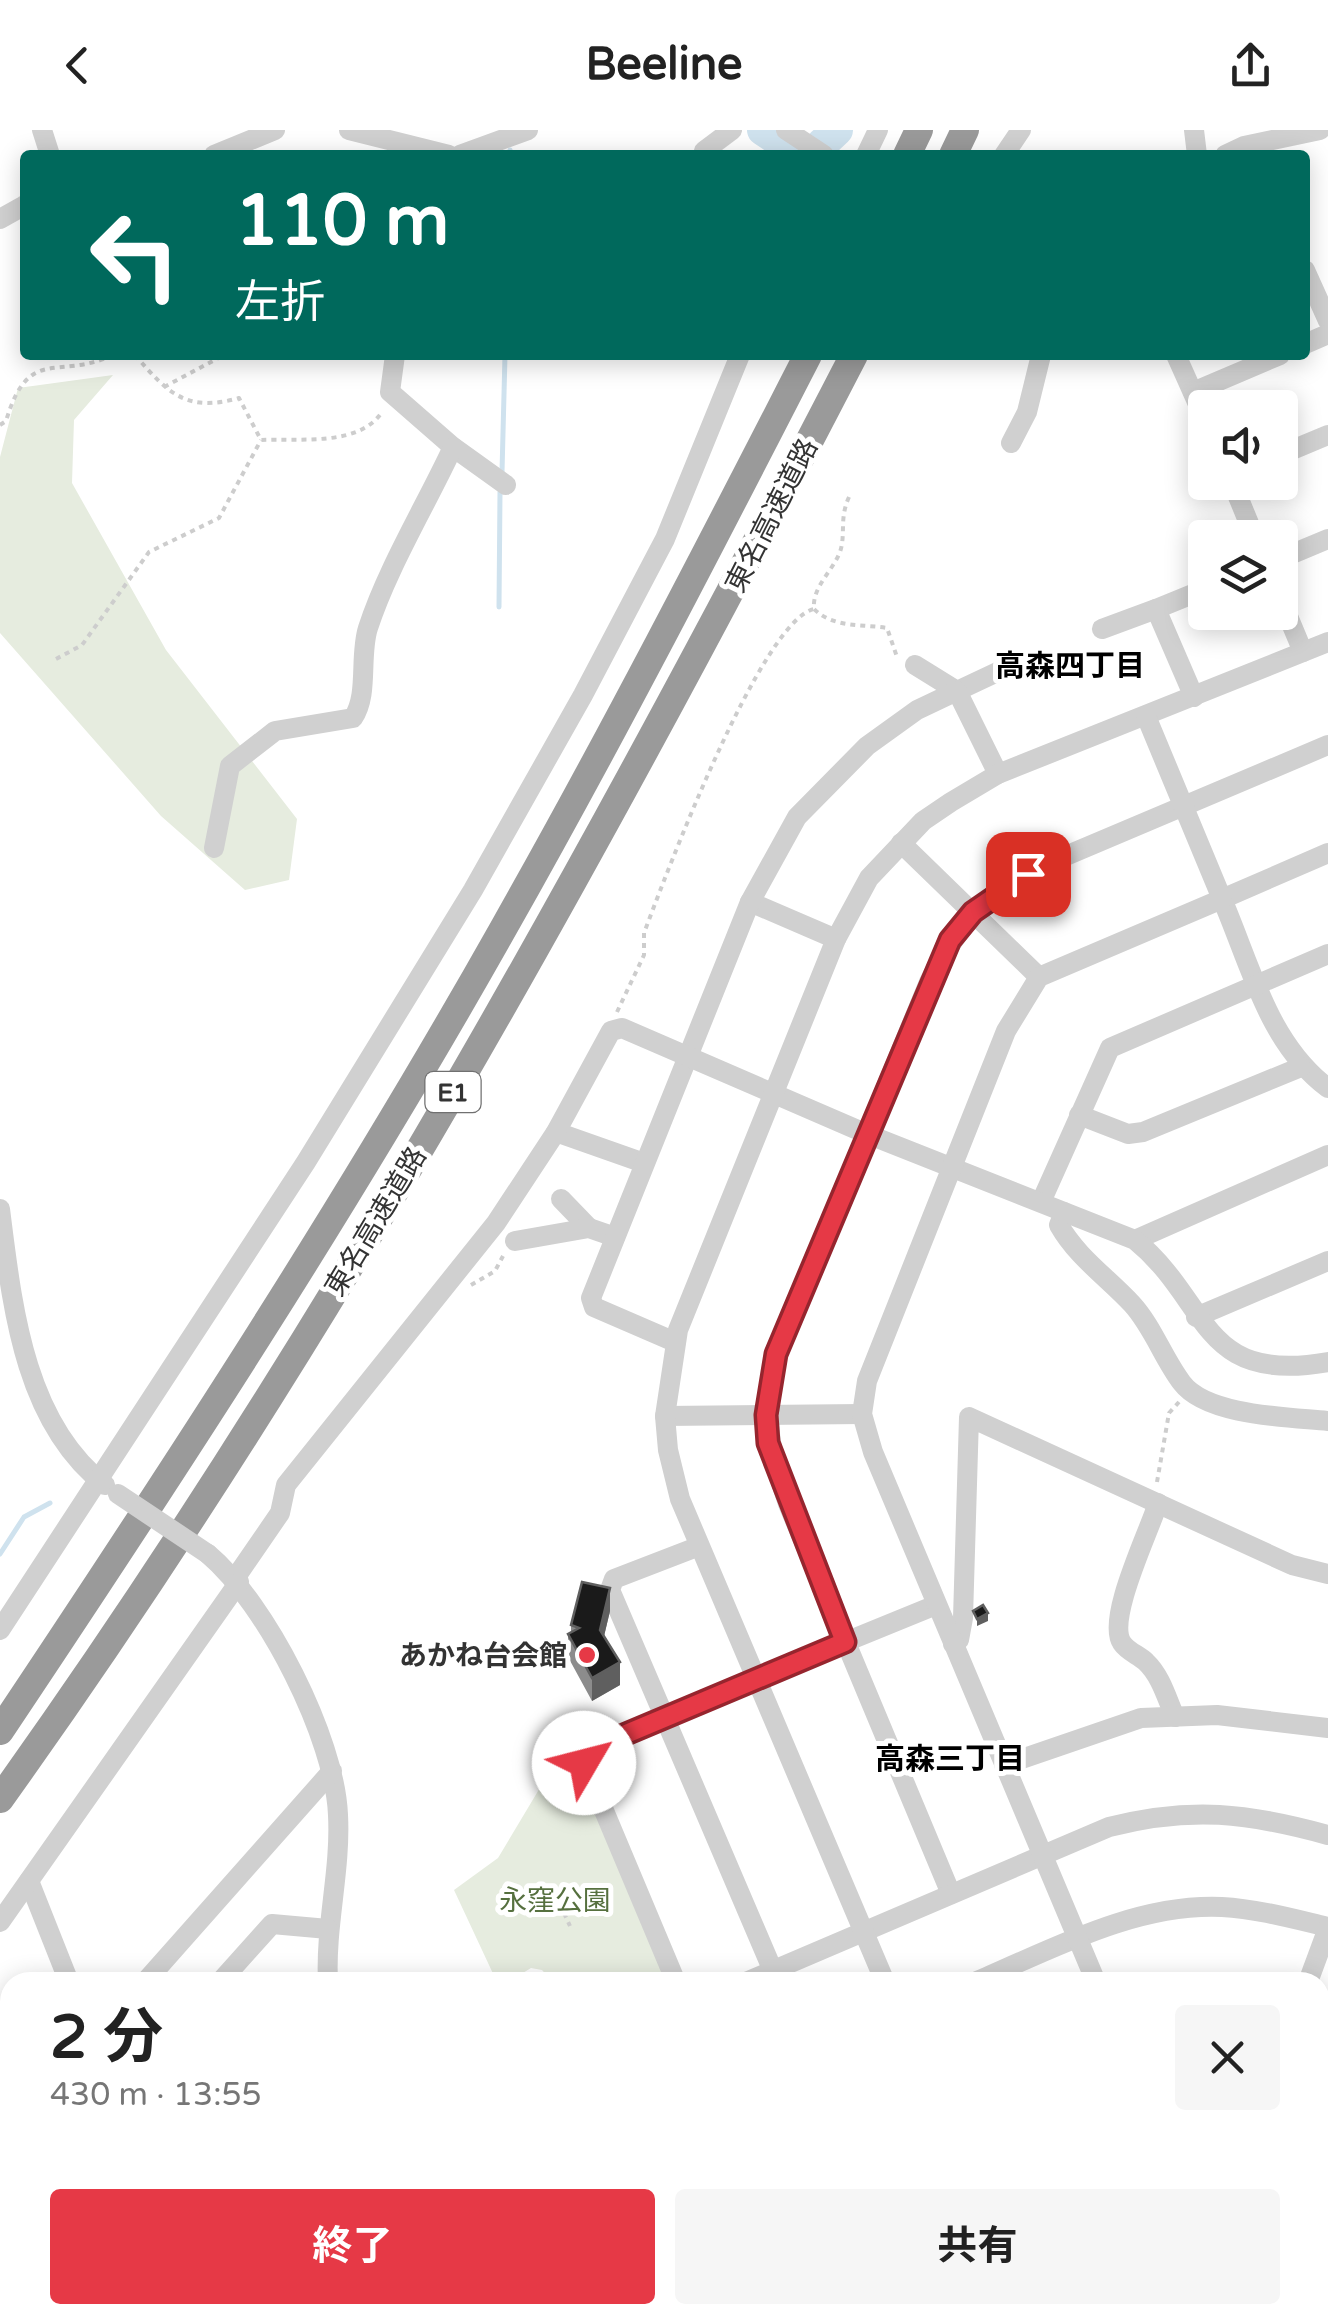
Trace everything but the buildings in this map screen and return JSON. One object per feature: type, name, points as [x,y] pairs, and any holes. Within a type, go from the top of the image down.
[{"type":"highway","name":"東名高速道路","points":[[0,1731],[331,1218],[502,931],[650,662],[805,360]]},
{"type":"highway","name":"東名高速道路","points":[[0,1799],[277,1381],[510,996],[678,695],[851,360]]},
{"type":"street","points":[[226,150],[275,130]]},
{"type":"street","points":[[350,130],[430,150]]},
{"type":"street","points":[[460,150],[528,130]]},
{"type":"street","points":[[705,150],[732,130]]},
{"type":"street","points":[[786,130],[816,150]]},
{"type":"street","points":[[1236,150],[1320,130]]},
{"type":"street","points":[[1315,280],[1328,321]]},
{"type":"street","points":[[394,360],[390,392],[453,447],[506,484]]},
{"type":"street","points":[[0,1630],[306,1162],[492,857],[665,539],[738,360]]},
{"type":"street","points":[[1011,443],[1027,412],[1040,360]]},
{"type":"street","points":[[1178,360],[1192,390]]},
{"type":"street","points":[[1198,390],[1268,360]]},
{"type":"street","points":[[1298,447],[1328,434]]},
{"type":"street","points":[[214,848],[230,766],[275,731],[353,718],[361,707],[360,662],[368,626],[453,447]]},
{"type":"street","points":[[1298,550],[1328,538]]},
{"type":"street","points":[[1102,629],[1188,596]]},
{"type":"street","points":[[1156,609],[1194,697]]},
{"type":"street","points":[[1294,630],[1303,652]]},
{"type":"street","points":[[881,1972],[697,1547],[668,1450],[666,1416],[675,1342],[836,940],[868,878],[901,842],[924,821],[998,774],[1328,642]]},
{"type":"street","points":[[915,666],[956,691],[998,774]]},
{"type":"street","points":[[675,1342],[594,1307],[591,1298],[750,902],[797,817],[825,785],[880,737],[956,691],[1008,667]]},
{"type":"street","points":[[1146,716],[1281,1042],[1301,1068],[1328,1088]]},
{"type":"street","points":[[950,1894],[788,1504],[768,1443],[766,1415],[776,1354],[929,982],[950,940],[973,912],[1007,886],[1049,863],[1328,745]]},
{"type":"street","points":[[901,842],[1039,977]]},
{"type":"street","points":[[1091,1972],[873,1452],[862,1414],[867,1381],[1006,1032],[1039,977],[1328,854]]},
{"type":"street","points":[[750,902],[836,940]]},
{"type":"street","points":[[1041,1202],[1110,1048],[1328,954]]},
{"type":"street","points":[[0,1922],[238,1580],[280,1514],[286,1485],[454,1278],[556,1132],[611,1031],[622,1028],[867,1134],[1135,1240],[1159,1260],[1196,1318],[1231,1352],[1278,1368],[1328,1362]]},
{"type":"street","points":[[1078,1116],[1128,1134],[1143,1132],[1301,1068]]},
{"type":"street","points":[[556,1132],[644,1163]]},
{"type":"street","points":[[1135,1240],[1328,1155]]},
{"type":"street","points":[[561,1199],[589,1228],[615,1237]]},
{"type":"street","points":[[0,1209],[15,1320],[28,1364],[57,1430],[97,1478],[208,1554],[238,1580],[261,1611],[332,1771],[338,1816],[328,1972]]},
{"type":"street","points":[[1064,1212],[1060,1226],[1070,1244],[1136,1308],[1184,1386],[1202,1398],[1244,1412],[1328,1421]]},
{"type":"street","points":[[515,1240],[589,1228]]},
{"type":"street","points":[[1196,1318],[1328,1261]]},
{"type":"street","points":[[666,1416],[862,1414]]},
{"type":"street","points":[[953,1644],[959,1640],[963,1618],[969,1417],[1292,1565],[1328,1574]]},
{"type":"street","points":[[1156,1502],[1120,1608],[1117,1634],[1124,1648],[1146,1662],[1158,1677],[1175,1717]]},
{"type":"street","points":[[697,1547],[614,1579],[610,1590],[773,1971],[1109,1827],[1160,1814],[1256,1815],[1328,1835]]},
{"type":"street","points":[[672,1972],[584,1763],[588,1750],[936,1605]]},
{"type":"street","points":[[1004,1765],[1141,1718],[1270,1719],[1328,1728]]},
{"type":"street","points":[[155,1972],[332,1771]]},
{"type":"street","points":[[29,1882],[65,1972]]},
{"type":"street","points":[[998,1972],[1076,1939],[1171,1910],[1223,1907],[1328,1928],[1312,1972]]},
{"type":"street","points":[[229,1972],[272,1924],[328,1929]]},
{"type":"path","points":[[0,425],[6,422],[16,388],[26,378],[46,369],[89,360]]},
{"type":"path","points":[[140,360],[164,387],[182,398],[210,406],[239,398],[262,440]]},
{"type":"path","points":[[164,387],[215,360]]},
{"type":"path","points":[[262,440],[348,436],[375,422],[390,392]]},
{"type":"path","points":[[56,659],[82,645],[148,552],[219,518],[262,440]]},
{"type":"path","points":[[849,498],[839,524],[840,551],[815,593],[814,609],[823,618],[841,623],[887,628],[893,654],[915,666]]},
{"type":"path","points":[[617,1012],[644,955],[644,932],[691,807],[784,631],[814,609]]},
{"type":"path","points":[[454,1278],[469,1286],[495,1271],[515,1240]]},
{"type":"path","points":[[1156,1502],[1169,1413],[1175,1402],[1184,1401]]},
{"type":"path","points":[[564,1913],[570,1926]]},
{"type":"green space","points":[[113,375],[74,420],[72,483],[166,650],[297,819],[289,880],[245,890],[161,816],[0,633],[0,457],[18,388]]},
{"type":"green space","name":"永窪公園","points":[[573,1757],[663,1972],[544,1972],[531,1968],[524,1972],[492,1972],[454,1890],[498,1858],[553,1766]]},
{"type":"waterway","points":[[763,130],[793,150]]},
{"type":"waterway","points":[[822,144],[837,130]]},
{"type":"waterway","points":[[502,472],[505,360]]},
{"type":"waterway","points":[[499,607],[500,492]]},
{"type":"waterway","points":[[0,1554],[24,1517],[50,1503]]},
{"type":"place","name":"あかね台会館","points":[[587,1655]]},
{"type":"district","name":"高森四丁目","points":[[1070,666]]},
{"type":"district","name":"高森三丁目","points":[[950,1759]]},
{"type":"route","points":[[584,1763],[588,1750],[845,1642],[788,1504],[768,1443],[766,1415],[776,1354],[929,982],[950,940],[973,912],[1028,874]]}]
